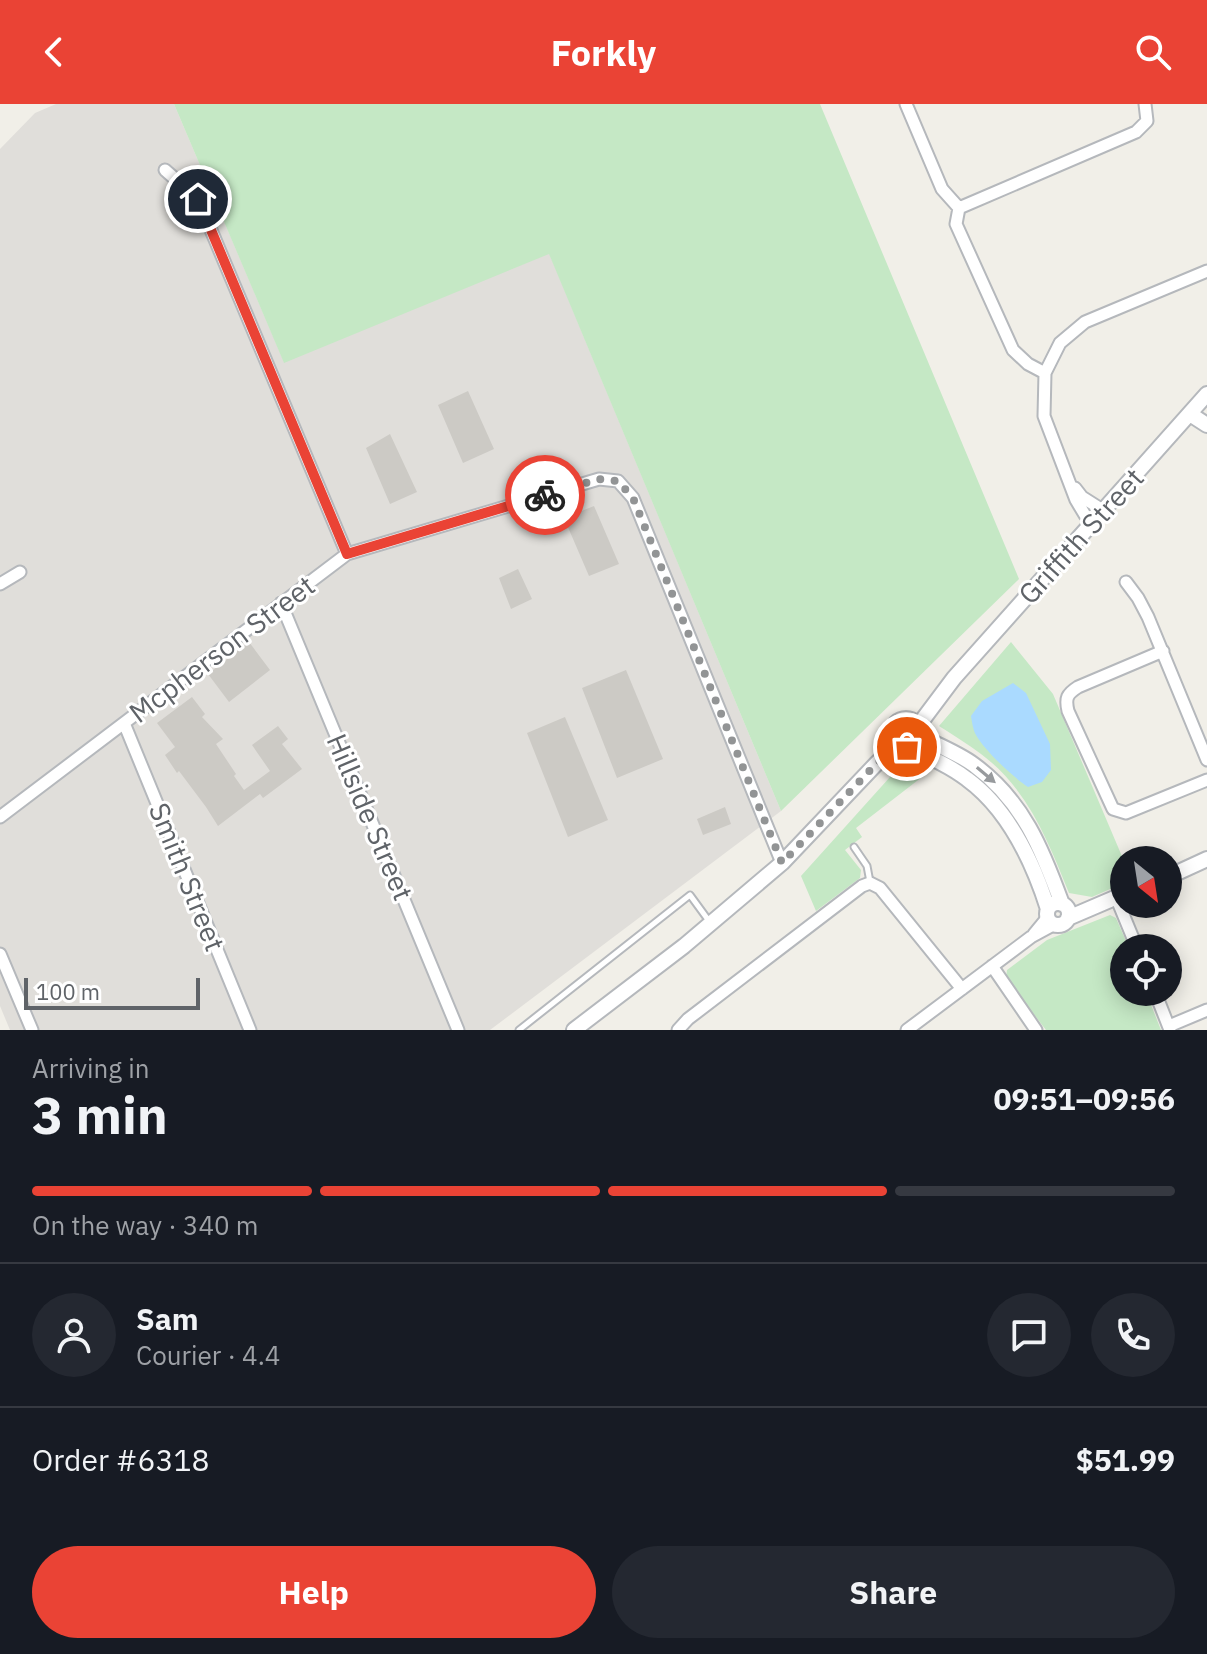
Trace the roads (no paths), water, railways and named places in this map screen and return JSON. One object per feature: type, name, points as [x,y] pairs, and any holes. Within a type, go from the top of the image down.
[{"type":"street","points":[[906,104],[942,189],[959,208]]},
{"type":"street","points":[[959,208],[1136,132],[1147,121],[1145,104]]},
{"type":"street","points":[[165,170],[198,199],[347,554]]},
{"type":"street","points":[[959,208],[956,224],[1013,350],[1028,364],[1045,373]]},
{"type":"street","points":[[1094,523],[1076,500],[1044,416],[1045,373],[1060,343],[1085,322],[1207,271]]},
{"type":"street","name":"Griffith Street","points":[[915,727],[954,678],[1205,400]]},
{"type":"street","points":[[1190,414],[1207,425]]},
{"type":"street","points":[[1068,477],[1082,497],[1104,511]]},
{"type":"street","name":"Mcpherson Street","points":[[0,817],[347,554],[599,479],[618,481],[633,498],[782,863]]},
{"type":"street","points":[[0,584],[20,572]]},
{"type":"street","points":[[1126,582],[1148,617],[1207,760]]},
{"type":"street","name":"Hillside Street","points":[[281,603],[458,1030]]},
{"type":"street","points":[[1163,651],[1078,687],[1068,694],[1065,701],[1068,711],[1113,809],[1119,812],[1126,813],[1207,780]]},
{"type":"street","points":[[899,721],[915,727],[971,763],[997,784],[1030,827],[1045,857],[1058,913],[1008,822],[992,801],[967,779],[899,743],[892,730],[894,724],[899,721]]},
{"type":"street","name":"Smith Street","points":[[124,723],[250,1030]]},
{"type":"street","points":[[574,1030],[782,863],[899,743],[915,743],[915,727]]},
{"type":"street","points":[[1182,871],[1207,859]]},
{"type":"street","points":[[678,1030],[688,1019],[870,883],[880,888],[962,989]]},
{"type":"street","points":[[907,1030],[1031,937],[1058,913],[1110,900]]},
{"type":"street","points":[[0,954],[32,1030]]},
{"type":"street","points":[[992,966],[1036,1030]]},
{"type":"street","points":[[1161,1006],[1170,1028],[1207,1010]]},
{"type":"lane","points":[[854,847],[867,866],[870,883]]},
{"type":"lane","points":[[519,1030],[690,895],[711,923]]},
{"type":"water","points":[[1013,683],[1026,693],[1050,744],[1051,770],[1042,782],[1028,787],[986,748],[975,733],[971,716],[982,701]]}]
